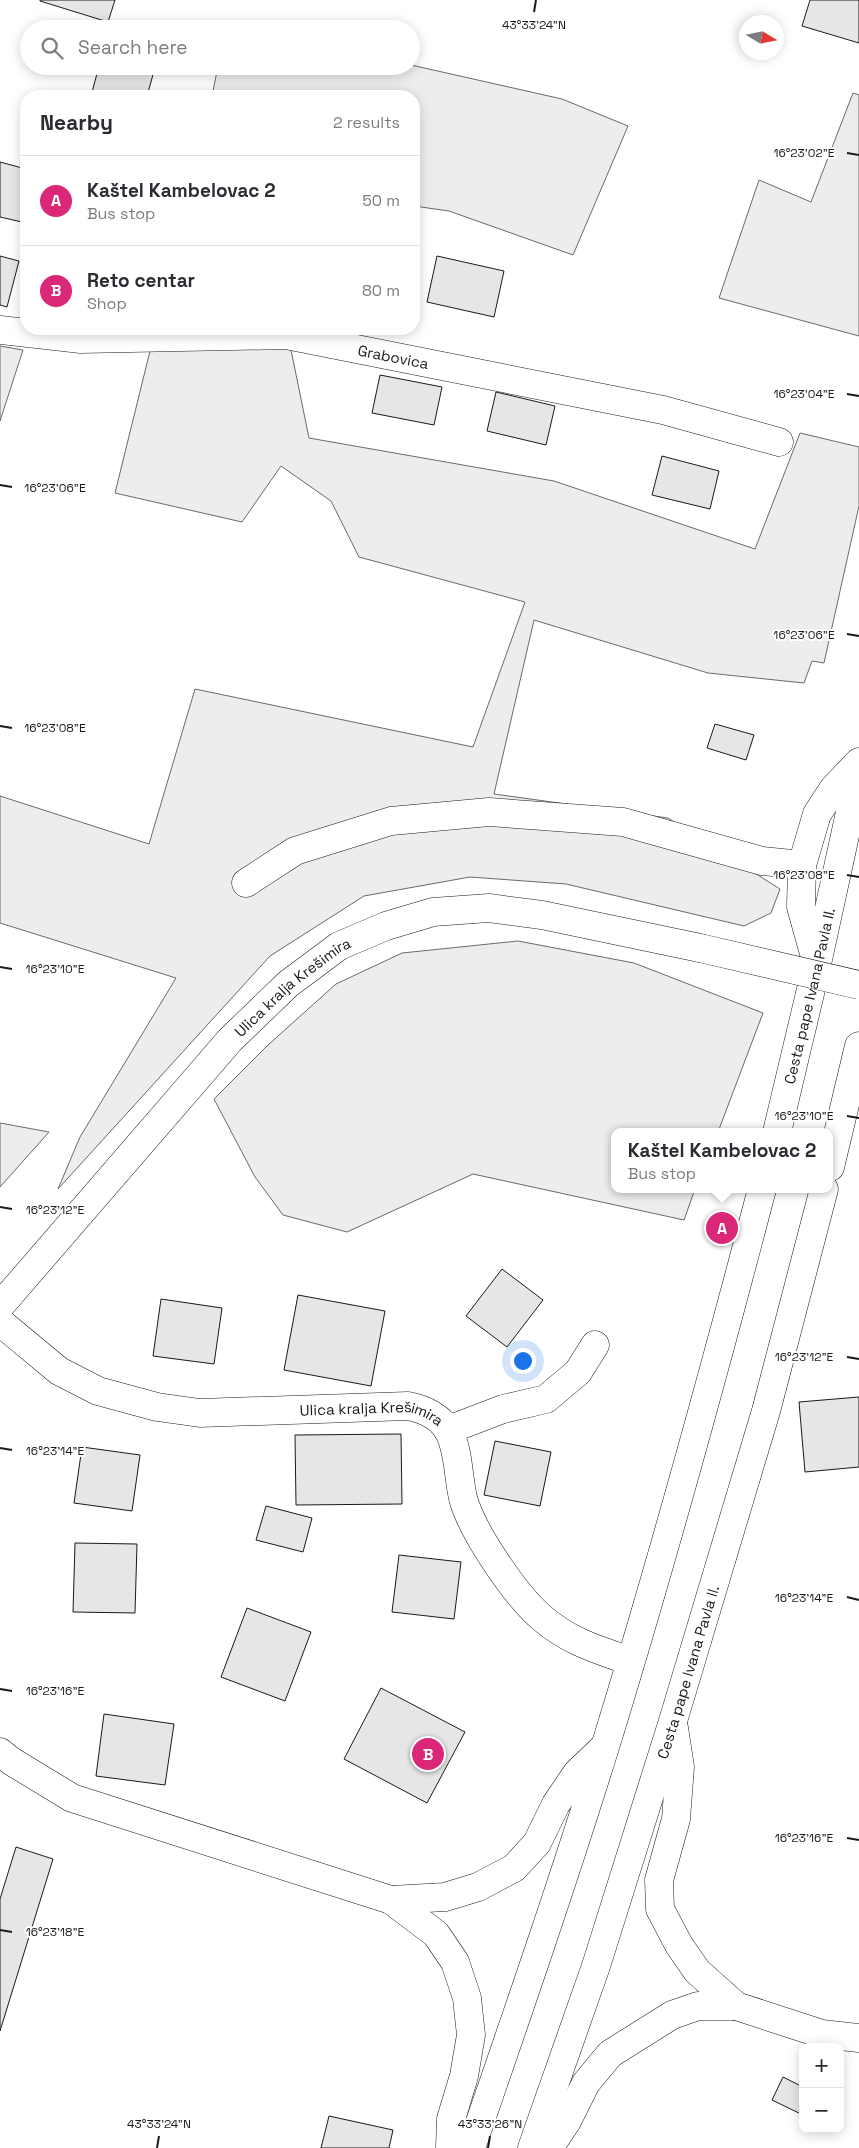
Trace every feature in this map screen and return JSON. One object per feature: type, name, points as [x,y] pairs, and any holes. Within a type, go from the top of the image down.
[{"type":"main road","name":"Grabovica","points":[[0,330],[20,332]]},
{"type":"main road","name":"Grabovica","points":[[44,335],[80,339],[286,335],[663,410],[779,442]]},
{"type":"main road","points":[[817,964],[801,907],[802,865],[817,814],[834,788],[859,762]]},
{"type":"main road","name":"Cesta pape Ivana Pavla II.","points":[[777,1128],[817,964],[859,771]]},
{"type":"main road","points":[[246,883],[295,851],[391,821],[489,812],[624,822],[762,861],[802,865]]},
{"type":"main road","name":"Ulica kralja Krešimira","points":[[0,1306],[230,1040],[288,984],[339,946],[386,926],[433,912],[489,908],[542,915],[700,948],[859,985]]},
{"type":"main road","points":[[833,1154],[859,1046]]},
{"type":"main road","points":[[471,2148],[553,1910],[605,1746],[699,1429],[761,1193]]},
{"type":"main road","name":"Cesta pape Ivana Pavla II.","points":[[532,2148],[596,1966],[673,1721],[766,1411],[823,1193]]},
{"type":"main road","name":"Ulica kralja Krešimira","points":[[0,1322],[59,1371],[98,1391],[157,1407],[200,1414],[408,1406],[424,1410],[448,1430],[454,1446],[464,1500],[484,1543],[512,1585],[542,1618],[577,1642],[630,1661]]},
{"type":"main road","points":[[448,1430],[503,1409],[546,1399],[578,1372],[595,1345]]},
{"type":"main road","points":[[673,1721],[680,1767],[676,1819],[659,1880],[660,1909],[679,1945],[697,1971],[736,2006]]},
{"type":"main road","points":[[391,1900],[445,1897],[478,1887],[514,1868],[538,1843],[556,1804],[577,1773],[605,1746]]},
{"type":"main road","points":[[0,1752],[11,1761],[72,1798],[391,1900],[436,1934],[455,1962],[467,1998],[471,2036],[464,2076],[451,2119],[450,2148]]},
{"type":"main road","points":[[549,2148],[567,2121],[586,2084],[610,2054],[672,2015],[698,2006],[736,2006],[822,2034],[859,2038]]},
{"type":"shaded area","points":[[420,67],[562,99],[628,126],[573,255],[449,211],[420,207],[420,90],[213,90],[216,75],[420,75]]},
{"type":"shaded area","points":[[853,93],[859,95],[859,336],[719,298],[759,180],[811,202]]},
{"type":"shaded area","points":[[290,345],[309,438],[554,481],[755,549],[800,433],[859,447],[859,506],[824,663],[812,661],[804,683],[708,673],[534,620],[494,794],[668,818],[780,889],[771,913],[744,926],[566,884],[470,877],[364,896],[270,956],[58,1189],[80,1137],[176,978],[0,923],[0,796],[149,844],[195,689],[473,747],[525,602],[359,557],[331,501],[281,466],[242,522],[115,493],[150,351]]},
{"type":"shaded area","points":[[0,346],[23,350],[0,421]]},
{"type":"shaded area","points":[[518,941],[634,963],[763,1013],[720,1128],[611,1128],[611,1193],[694,1193],[684,1220],[473,1174],[347,1232],[283,1215],[255,1177],[214,1099],[268,1045],[336,984],[402,953]]},
{"type":"shaded area","points":[[0,1123],[49,1132],[0,1187]]},
{"type":"building","points":[[115,0],[109,20],[102,20],[40,1]]},
{"type":"building","points":[[810,0],[859,0],[859,43],[802,26]]},
{"type":"building","points":[[97,75],[153,75],[149,90],[93,90]]},
{"type":"building","points":[[0,162],[20,167],[20,222],[0,217]]},
{"type":"building","points":[[0,256],[19,261],[7,307],[0,305]]},
{"type":"building","points":[[437,256],[504,271],[494,317],[427,302]]},
{"type":"building","points":[[380,375],[442,387],[434,425],[372,413]]},
{"type":"building","points":[[496,392],[555,406],[546,445],[487,431]]},
{"type":"building","points":[[662,456],[719,471],[710,509],[652,495]]},
{"type":"building","points":[[715,724],[754,735],[746,760],[707,748]]},
{"type":"building","points":[[502,1269],[543,1300],[507,1347],[466,1316]]},
{"type":"building","points":[[298,1295],[385,1311],[371,1386],[284,1370]]},
{"type":"building","points":[[161,1299],[222,1308],[214,1364],[153,1356]]},
{"type":"building","points":[[859,1397],[859,1467],[805,1472],[799,1402]]},
{"type":"building","points":[[401,1434],[402,1504],[296,1505],[295,1435]]},
{"type":"building","points":[[495,1441],[551,1452],[540,1506],[484,1495]]},
{"type":"building","points":[[82,1447],[140,1455],[132,1511],[74,1503]]},
{"type":"building","points":[[266,1506],[312,1518],[303,1552],[256,1540]]},
{"type":"building","points":[[75,1543],[137,1544],[135,1613],[73,1612]]},
{"type":"building","points":[[399,1555],[461,1562],[454,1619],[392,1612]]},
{"type":"building","points":[[247,1608],[311,1632],[285,1701],[221,1677]]},
{"type":"building","points":[[381,1688],[465,1732],[427,1803],[344,1759]]},
{"type":"building","points":[[104,1714],[174,1724],[165,1785],[96,1776]]},
{"type":"building","points":[[16,1847],[53,1859],[0,2031],[0,1899]]},
{"type":"building","points":[[783,2077],[799,2085],[799,2113],[772,2100]]},
{"type":"building","points":[[329,2116],[393,2130],[389,2148],[321,2148]]},
{"type":"place","name":"Kaštel Kambelovac 2","points":[[722,1228]]},
{"type":"place","name":"Reto centar","points":[[428,1754]]}]
